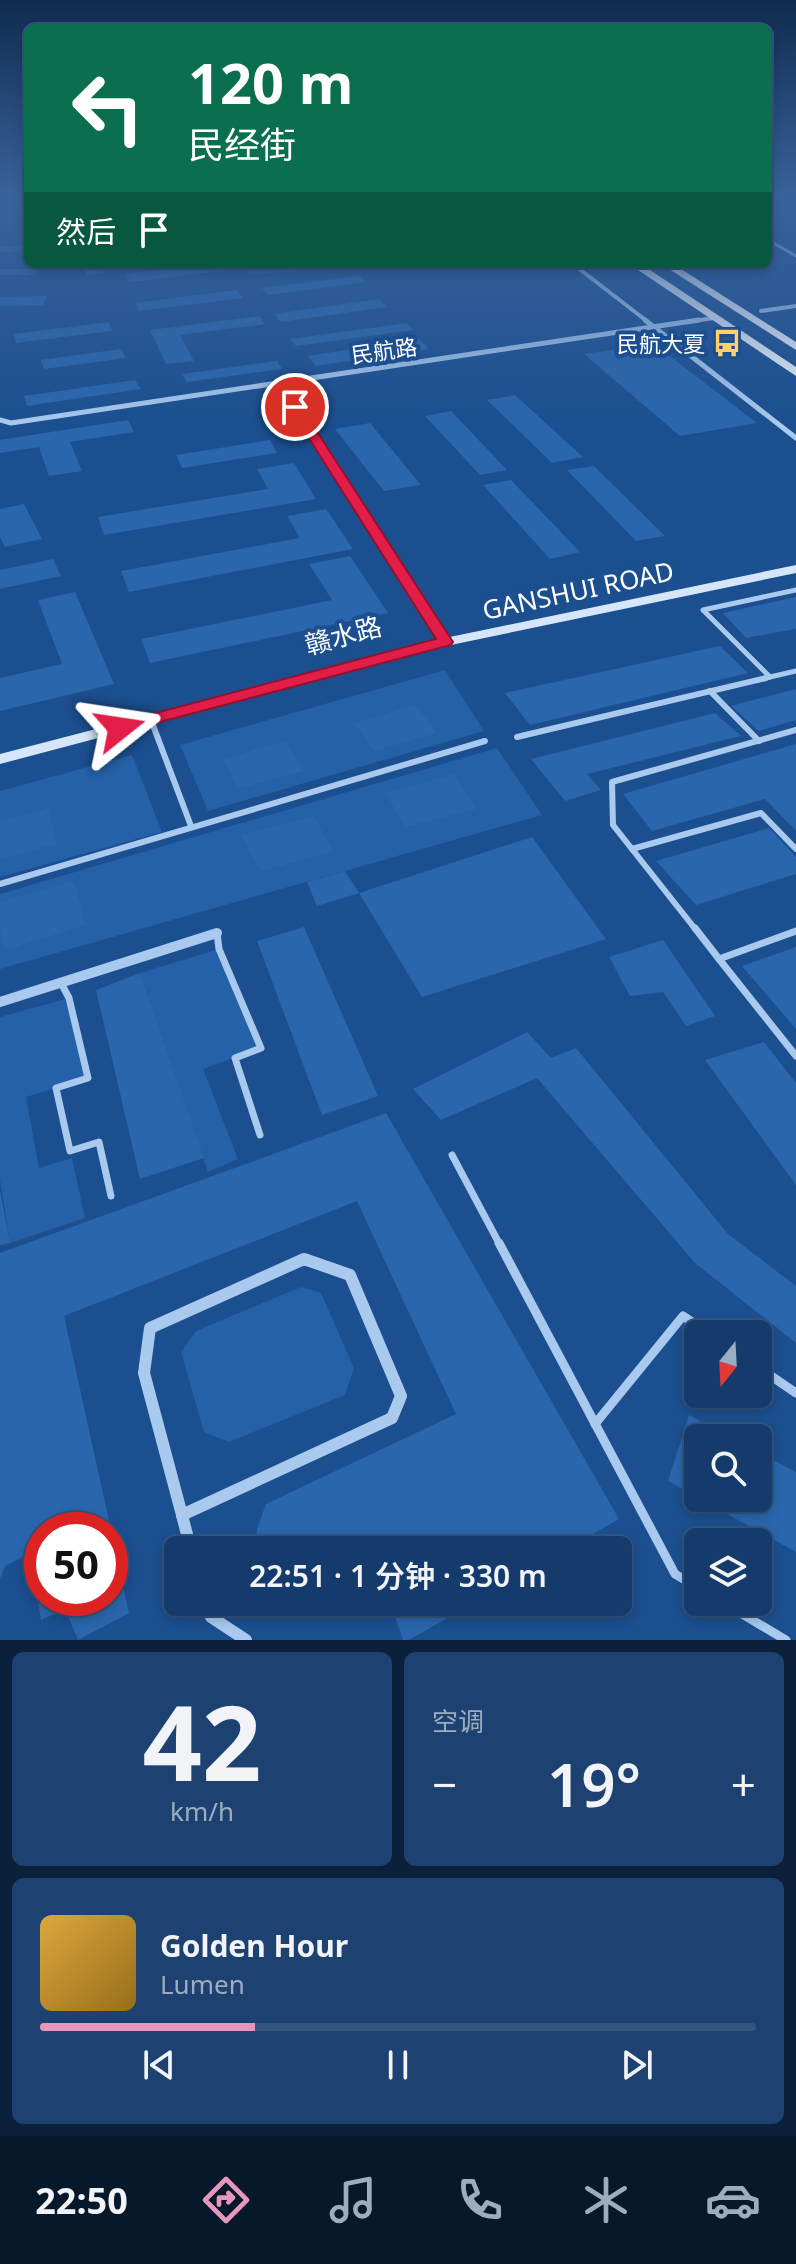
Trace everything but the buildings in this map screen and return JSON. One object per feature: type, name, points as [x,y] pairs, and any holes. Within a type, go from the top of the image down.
[{"type":"main road","points":[[645,272],[796,372]]},
{"type":"main road","points":[[678,272],[796,347]]},
{"type":"main road","points":[[697,272],[796,334]]},
{"type":"main road","name":"赣水路","points":[[0,751],[443,638],[796,561]]},
{"type":"main road","name":"GANSHUI ROAD","points":[[0,759],[443,638],[796,569]]},
{"type":"street","points":[[583,272],[796,438]]},
{"type":"street","points":[[761,311],[796,306]]},
{"type":"street","name":"民航路","points":[[0,422],[11,423],[714,318]]},
{"type":"street","points":[[279,382],[443,638]]},
{"type":"street","points":[[0,1002],[217,933]]},
{"type":"street","points":[[181,1515],[392,1418],[401,1396],[350,1275],[304,1259],[150,1328],[144,1373],[181,1515],[187,1536]]},
{"type":"street","points":[[211,1616],[246,1640]]},
{"type":"lane","points":[[770,677],[703,610],[796,590]]},
{"type":"lane","points":[[517,737],[796,671]]},
{"type":"lane","points":[[710,691],[759,741]]},
{"type":"lane","points":[[151,720],[191,826]]},
{"type":"lane","points":[[796,730],[612,782],[613,825],[796,1056]]},
{"type":"lane","points":[[0,884],[485,741]]},
{"type":"lane","points":[[632,849],[761,813],[796,849]]},
{"type":"lane","points":[[719,959],[796,931]]},
{"type":"lane","points":[[217,933],[219,949],[261,1048],[235,1058],[260,1135]]},
{"type":"lane","points":[[61,983],[69,998],[88,1078],[56,1088],[70,1151],[99,1142],[111,1196]]},
{"type":"lane","points":[[452,1155],[675,1574],[684,1579]]},
{"type":"lane","points":[[595,1424],[683,1316],[689,1320]]},
{"type":"lane","points":[[772,1377],[796,1393]]},
{"type":"lane","points":[[746,1616],[786,1640]]},
{"type":"shaded area","points":[[247,272],[291,272],[250,275]]},
{"type":"shaded area","points":[[445,670],[484,731],[208,811],[180,745]]},
{"type":"shaded area","points":[[497,748],[542,815],[0,969],[0,894]]},
{"type":"shaded area","points":[[132,755],[162,832],[0,877],[0,791]]},
{"type":"shaded area","points":[[219,949],[261,1048],[203,1069],[238,1159],[208,1172],[140,973]]},
{"type":"shaded area","points":[[69,998],[88,1078],[26,1097],[39,1168],[72,1158],[85,1218],[10,1243],[0,1180],[0,1017]]},
{"type":"shaded area","points":[[301,1287],[321,1293],[354,1368],[345,1395],[229,1442],[204,1432],[181,1352],[196,1331]]},
{"type":"place","name":"民航大夏","points":[[727,343]]},
{"type":"route","points":[[120,728],[445,642],[295,407]]}]
